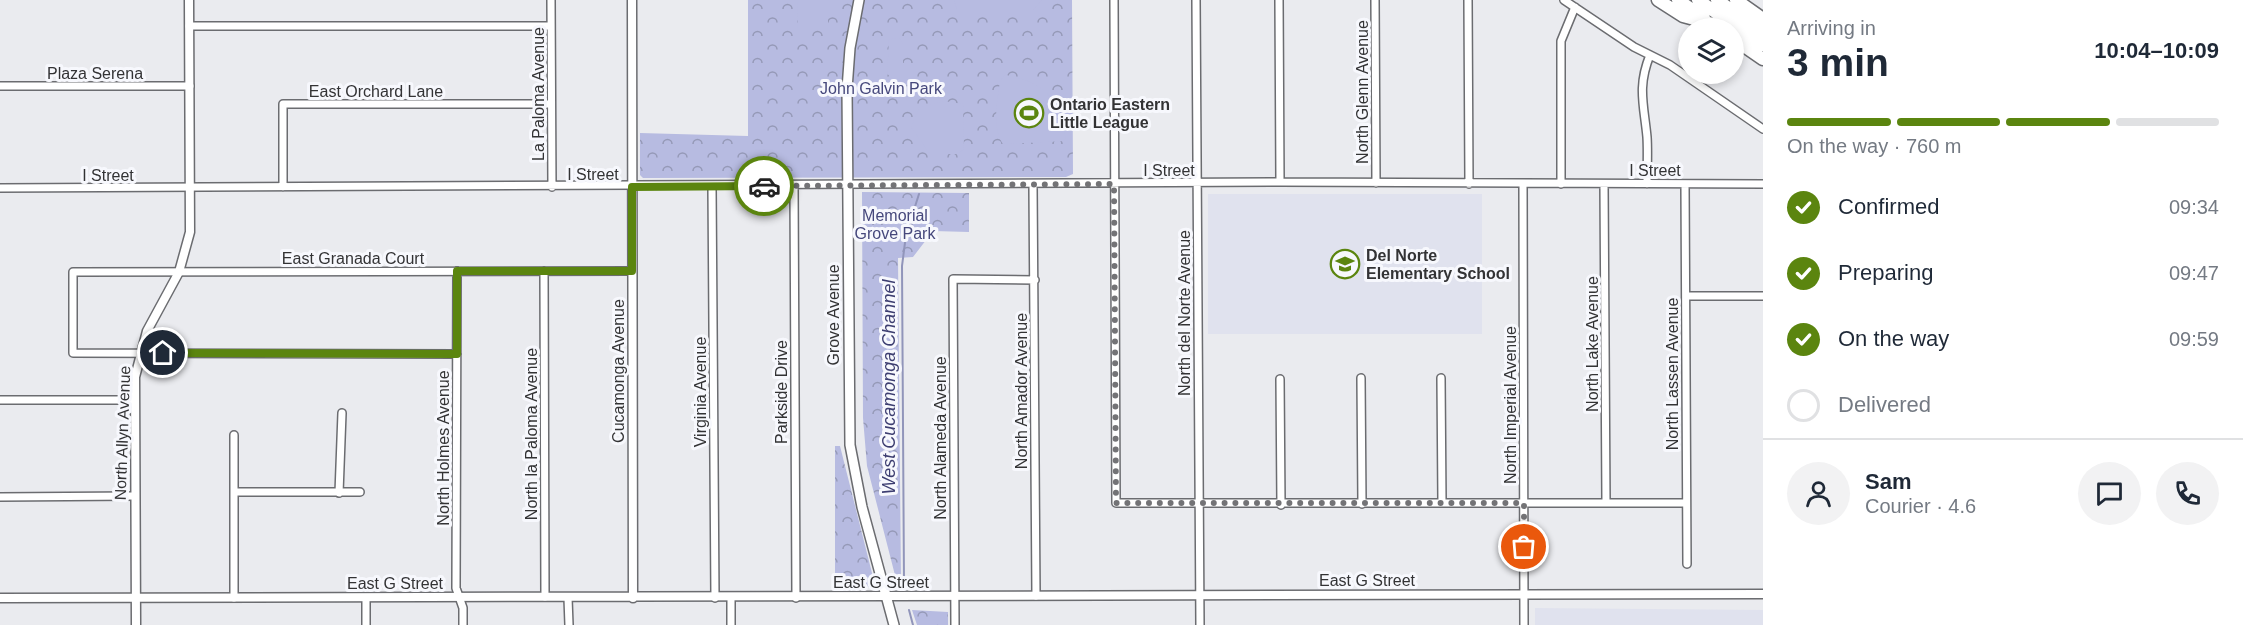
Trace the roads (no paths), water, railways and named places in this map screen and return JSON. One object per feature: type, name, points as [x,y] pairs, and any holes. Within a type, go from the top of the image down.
[{"type":"highway","points":[[1658,0],[1690,18]]},
{"type":"highway","points":[[1678,0],[1704,18]]},
{"type":"highway","points":[[1698,0],[1763,45]]},
{"type":"highway","points":[[1717,0],[1763,32]]},
{"type":"highway","points":[[1736,0],[1762,18]]},
{"type":"highway","points":[[1748,0],[1762,18]]},
{"type":"highway","points":[[1744,46],[1763,59]]},
{"type":"main road","name":"Grove Avenue","points":[[860,0],[849,59],[847,185],[850,446],[862,507],[894,625]]},
{"type":"street","name":"North Allyn Avenue","points":[[136,625],[134,400],[140,352],[147,331],[179,272],[190,232],[189,0]]},
{"type":"street","name":"La Paloma Avenue","points":[[551,0],[552,187]]},
{"type":"street","name":"Cucamonga Avenue","points":[[632,0],[633,598]]},
{"type":"street","points":[[1114,0],[1116,503],[1281,505],[1686,503]]},
{"type":"street","name":"North del Norte Avenue","points":[[1197,0],[1200,625]]},
{"type":"street","points":[[1279,0],[1280,182]]},
{"type":"street","name":"North Glenn Avenue","points":[[1375,0],[1376,183]]},
{"type":"street","points":[[1468,0],[1469,184]]},
{"type":"street","points":[[1564,0],[1650,55],[1670,65],[1763,129]]},
{"type":"street","points":[[1561,184],[1561,41],[1575,7]]},
{"type":"street","points":[[189,26],[551,26]]},
{"type":"street","points":[[1647,184],[1647,139],[1642,112],[1642,75],[1650,55]]},
{"type":"street","name":"Plaza Serena","points":[[0,86],[190,86]]},
{"type":"street","name":"East Orchard Lane","points":[[283,187],[283,104],[551,104]]},
{"type":"street","name":"I Street","points":[[0,188],[1033,186],[1280,182],[1763,184]]},
{"type":"street","name":"North Imperial Avenue","points":[[1523,184],[1524,625]]},
{"type":"street","name":"North Lake Avenue","points":[[1604,184],[1606,503]]},
{"type":"street","name":"North Lassen Avenue","points":[[1685,184],[1686,564]]},
{"type":"street","name":"Virginia Avenue","points":[[712,186],[715,598]]},
{"type":"street","name":"Parkside Drive","points":[[794,186],[796,598]]},
{"type":"street","name":"North Amador Avenue","points":[[1033,186],[1035,596]]},
{"type":"street","name":"North Holmes Avenue","points":[[457,271],[456,588],[463,625]]},
{"type":"street","name":"North la Paloma Avenue","points":[[544,271],[545,597]]},
{"type":"street","name":"East Granada Court","points":[[140,352],[74,353],[74,272],[632,271]]},
{"type":"street","name":"North Alameda Avenue","points":[[955,625],[953,279],[1035,280]]},
{"type":"street","points":[[1686,296],[1763,296]]},
{"type":"street","points":[[140,352],[457,354]]},
{"type":"street","points":[[1361,378],[1362,504]]},
{"type":"street","points":[[1441,378],[1442,503]]},
{"type":"street","points":[[1280,379],[1281,505]]},
{"type":"street","points":[[0,400],[134,400]]},
{"type":"street","points":[[339,492],[342,412]]},
{"type":"street","points":[[234,435],[234,598]]},
{"type":"street","points":[[235,492],[360,492]]},
{"type":"street","points":[[0,497],[134,496]]},
{"type":"street","name":"East G Street","points":[[0,598],[796,598],[1763,594]]},
{"type":"street","points":[[366,598],[366,625]]},
{"type":"street","points":[[568,598],[569,625]]},
{"type":"street","points":[[731,598],[731,625]]},
{"type":"waterway","name":"West Cucamonga Channel","points":[[904,583],[902,266],[906,235],[919,194]]},
{"type":"waterway","name":"West Cucamonga Channel","points":[[909,610],[913,625]]},
{"type":"place","name":"Ontario Eastern Little League","points":[[1029,113]]},
{"type":"place","name":"Del Norte Elementary School","points":[[1345,264]]},
{"type":"park label","name":"John Galvin Park","points":[[881,88]]},
{"type":"park label","name":"Memorial Grove Park","points":[[895,224]]}]
